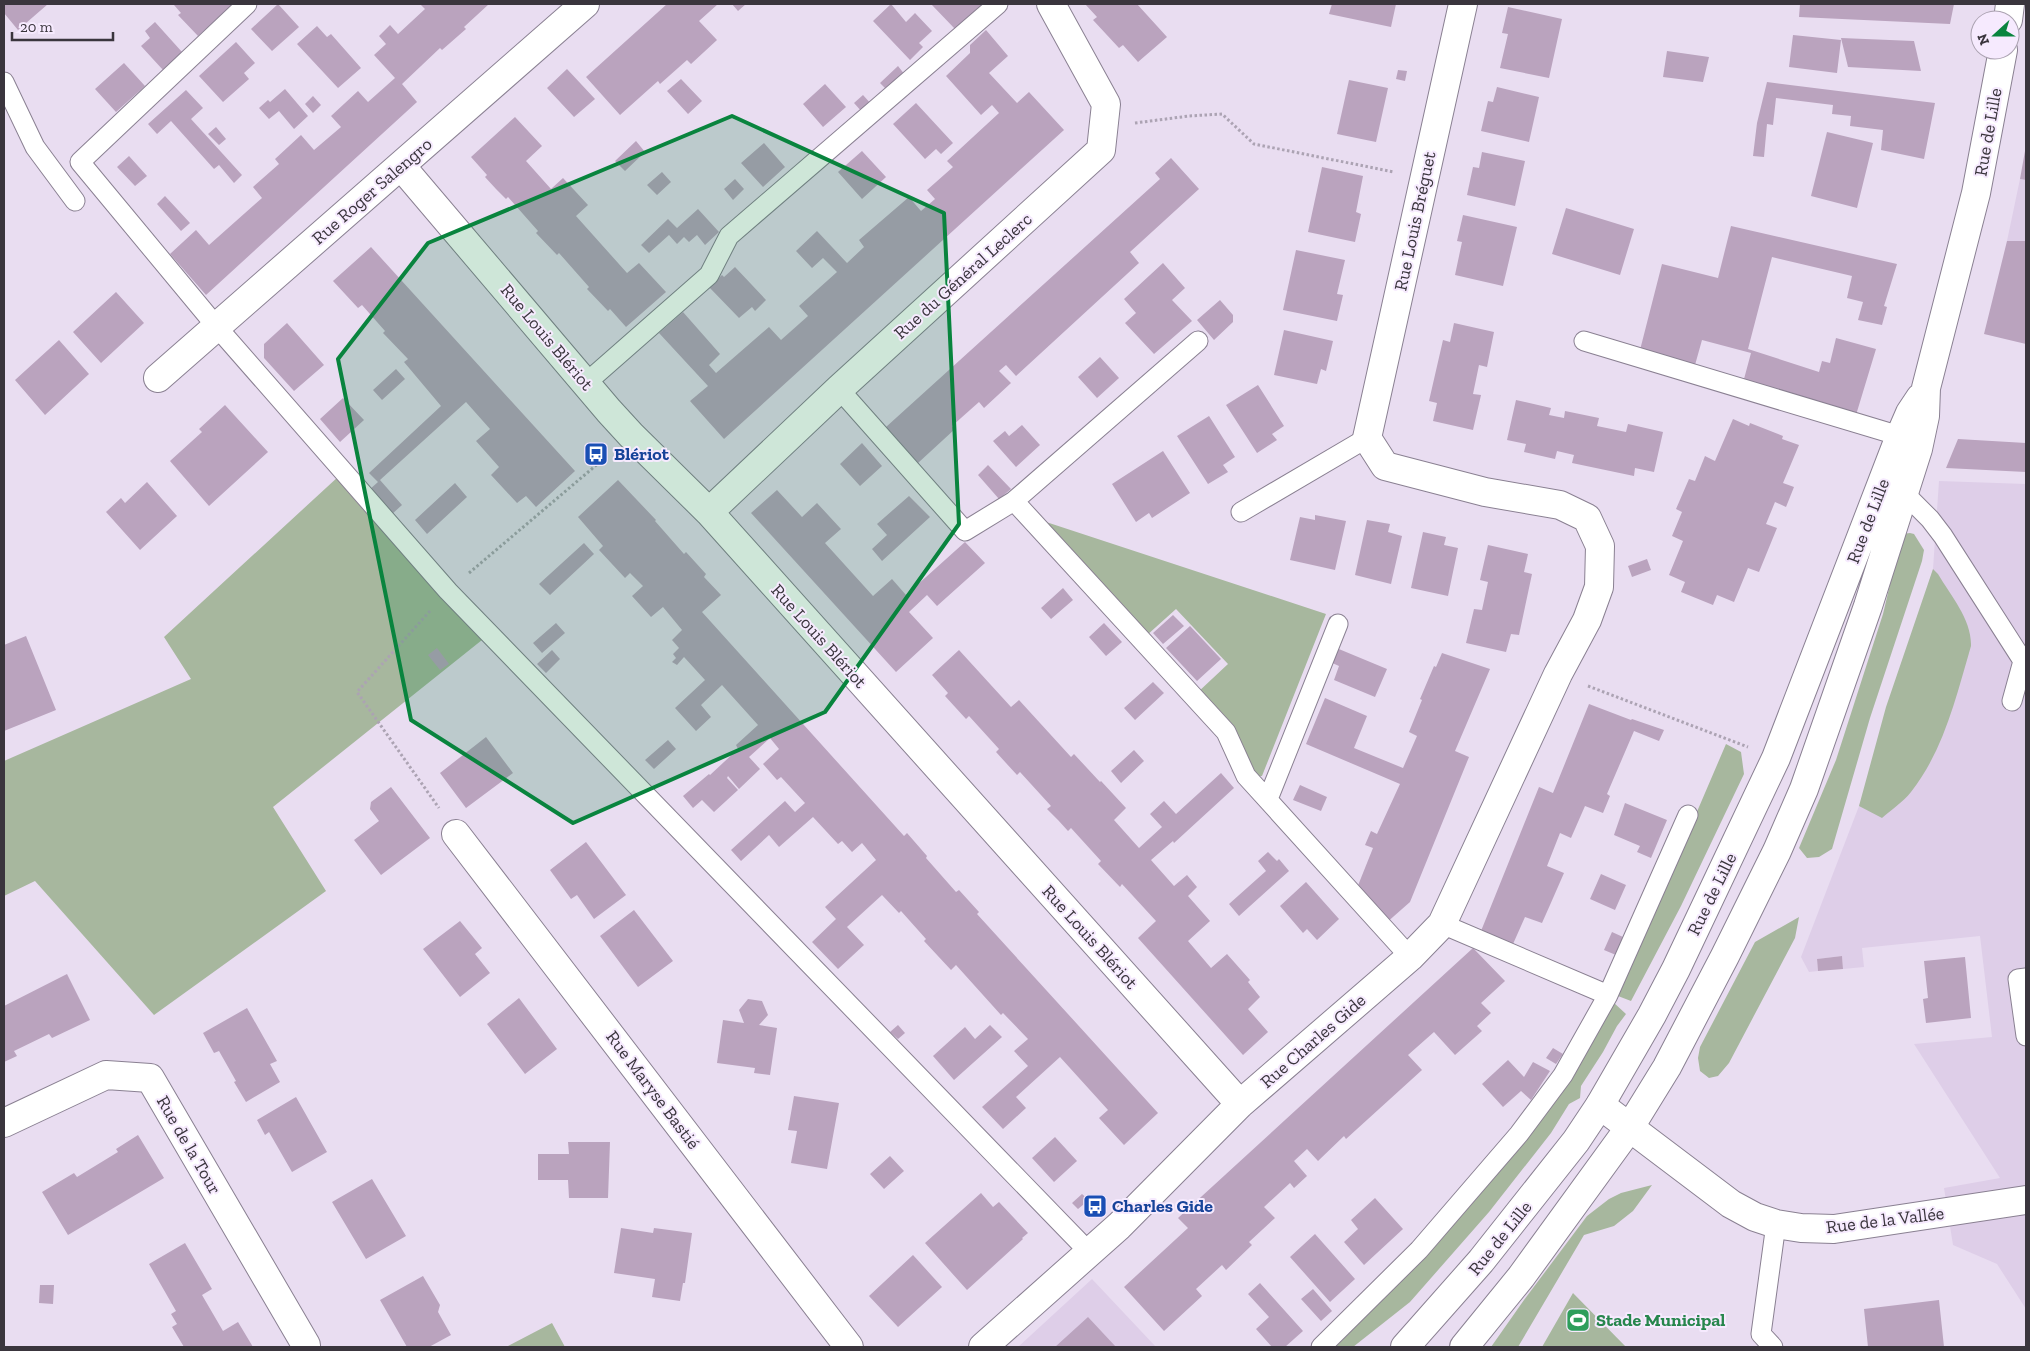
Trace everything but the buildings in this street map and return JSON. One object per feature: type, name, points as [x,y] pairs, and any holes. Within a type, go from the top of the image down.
[{"type":"street","name":"Rue Roger Salengro","points":[[158,378],[585,4]]},
{"type":"street","name":"Rue du Général Leclerc","points":[[708,512],[839,389],[1101,150],[1106,104],[1051,4]]},
{"type":"street","name":"Rue Louis Bréguet","points":[[1367,438],[1462,4]]},
{"type":"street","name":"Rue de Lille","points":[[1464,1347],[1521,1276],[1630,1127],[1667,1067],[1726,956],[1794,814],[1814,764],[1865,615],[1918,448],[1925,416],[1926,388],[1976,193],[2001,60]]},
{"type":"street","name":"Rue Louis Blériot","points":[[401,166],[631,436],[708,512],[1240,1104]]},
{"type":"street","name":"Rue de Lille","points":[[1405,1346],[1458,1289],[1516,1219],[1576,1141],[1600,1105],[1676,969],[1776,758],[1900,436],[1910,413],[1926,388]]},
{"type":"street","points":[[1367,438],[1385,466],[1485,492],[1560,505],[1587,518],[1600,546],[1598,587],[1587,620],[1558,674]]},
{"type":"street","name":"Rue Charles Gide","points":[[983,1347],[1119,1226],[1240,1104],[1410,957],[1442,924],[1558,674]]},
{"type":"street","name":"Rue Maryse Bastié","points":[[456,834],[849,1347]]},
{"type":"street","name":"Rue de la Tour","points":[[4,1123],[106,1076],[150,1078],[306,1344],[306,1347]]},
{"type":"street","name":"Rue de la Vallée","points":[[1600,1105],[1731,1204],[1754,1217],[1776,1224],[1801,1228],[1834,1229],[2026,1200]]},
{"type":"lane","points":[[247,4],[80,162],[216,326],[448,591],[1088,1252]]},
{"type":"lane","points":[[586,383],[709,275],[729,236],[998,4]]},
{"type":"lane","points":[[4,82],[35,147],[75,201]]},
{"type":"lane","points":[[839,389],[966,531],[1014,501],[1198,341]]},
{"type":"lane","points":[[1584,341],[1900,436]]},
{"type":"lane","points":[[1241,512],[1367,438]]},
{"type":"lane","points":[[1904,493],[1930,519],[1943,536],[2023,661],[2012,701]]},
{"type":"lane","points":[[1014,501],[1226,732],[1246,776],[1410,957]]},
{"type":"lane","points":[[1268,799],[1338,624]]},
{"type":"lane","points":[[1321,1347],[1419,1250],[1520,1134],[1564,1075],[1608,995],[1688,815]]},
{"type":"lane","points":[[1442,924],[1608,995]]},
{"type":"lane","points":[[2026,978],[2018,979],[2026,1036]]},
{"type":"lane","points":[[1773,1347],[1762,1334],[1776,1224]]},
{"type":"path","points":[[1104,128],[1189,116],[1222,114],[1254,144],[1404,174],[1424,176]]},
{"type":"path","points":[[1558,674],[1776,758]]},
{"type":"highlighted area","points":[[732,116],[944,213],[959,524],[825,712],[573,823],[411,720],[338,359],[428,243]]},
{"type":"shaded area","points":[[2020,179],[2026,180],[2026,241],[2007,241]]},
{"type":"shaded area","points":[[1939,481],[2026,484],[2026,1309],[1997,1264],[1953,1245],[1944,1188],[2000,1178],[1914,1044],[1992,1037],[1980,936],[1862,948],[1864,967],[1843,969],[1842,956],[1817,959],[1818,971],[1809,972],[1801,957],[1859,806],[1933,569]]},
{"type":"shaded area","points":[[1092,1279],[1156,1347],[1018,1347]]},
{"type":"green space","points":[[339,476],[482,640],[273,807],[326,891],[154,1015],[35,881],[4,896],[4,761],[191,679],[164,637]]},
{"type":"green space","points":[[1037,519],[1326,614],[1262,776],[1253,776],[1197,693],[1228,664],[1176,609],[1146,636]]},
{"type":"green space","points":[[1902,534],[1914,534],[1924,550],[1922,561],[1870,718],[1832,849],[1819,857],[1807,858],[1799,848],[1836,760],[1883,614]]},
{"type":"green space","points":[[1933,569],[1938,574],[1964,618],[1968,627],[1971,646],[1948,722],[1932,759],[1911,792],[1901,803],[1882,818],[1859,806],[1886,707]]},
{"type":"green space","points":[[1726,744],[1741,752],[1744,774],[1681,906],[1631,1001],[1618,996]]},
{"type":"green space","points":[[1799,917],[1795,938],[1729,1063],[1718,1076],[1709,1078],[1700,1071],[1698,1058],[1700,1047],[1755,942]]},
{"type":"green space","points":[[1613,1002],[1626,1014],[1581,1086],[1580,1098],[1569,1104],[1551,1133],[1489,1212],[1410,1302],[1353,1347],[1330,1347],[1411,1265]]},
{"type":"green space","points":[[1652,1185],[1633,1211],[1614,1226],[1584,1235],[1518,1347],[1491,1347],[1587,1216],[1609,1199],[1621,1193]]},
{"type":"green space","name":"Stade Municipal","points":[[1573,1293],[1626,1347],[1542,1347]]},
{"type":"green space","points":[[552,1323],[565,1347],[506,1347]]},
{"type":"place","name":"Blériot","points":[[596,454]]},
{"type":"place","name":"Charles Gide","points":[[1095,1206]]},
{"type":"place","name":"Stade Municipal","points":[[1578,1320]]}]
